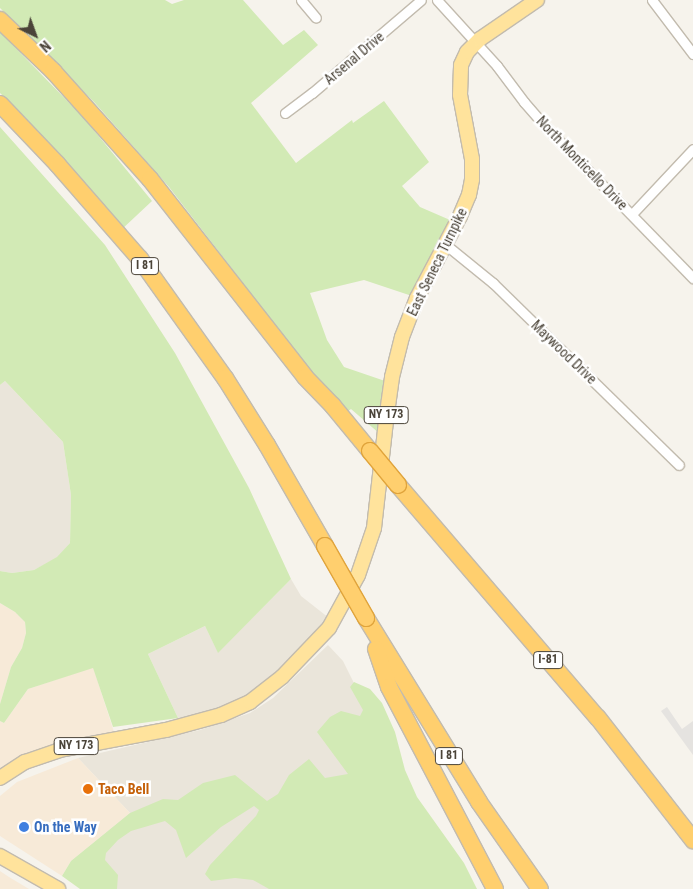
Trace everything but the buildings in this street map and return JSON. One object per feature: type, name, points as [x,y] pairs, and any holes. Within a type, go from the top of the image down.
[{"type":"highway","name":"I-81","points":[[0,20],[52,71],[150,179],[226,279],[305,377],[333,406],[626,752],[693,840]]},
{"type":"highway","name":"I 81","points":[[0,104],[58,165],[140,259],[225,378],[268,445],[366,618],[479,802],[540,889]]},
{"type":"highway","points":[[366,618],[389,686],[495,889]]},
{"type":"highway","points":[[557,671],[605,718],[643,762],[693,827]]},
{"type":"main road","name":"East Seneca Turnpike","points":[[0,778],[25,762],[60,750],[149,733],[228,712],[250,702],[302,658],[329,628],[350,594],[370,542],[379,491],[386,413],[402,337],[417,298],[469,195],[472,179],[472,159],[460,95],[459,74],[467,52],[476,43],[537,0]]},
{"type":"main road","points":[[0,856],[58,889]]},
{"type":"street","points":[[301,0],[316,18]]},
{"type":"street","name":"Arsenal Drive","points":[[284,112],[312,93],[421,0]]},
{"type":"street","name":"North Monticello Drive","points":[[437,0],[476,43],[546,128],[693,278]]},
{"type":"street","points":[[652,0],[693,54]]},
{"type":"street","points":[[632,214],[693,149]]},
{"type":"street","name":"Maywood Drive","points":[[445,244],[493,283],[679,464]]},
{"type":"shaded area","points":[[5,381],[63,442],[71,495],[70,543],[57,558],[34,570],[12,573],[0,571],[0,385]]},
{"type":"shaded area","points":[[291,579],[301,596],[329,618],[289,663],[243,699],[223,710],[178,718],[148,654],[205,626],[218,652]]},
{"type":"shaded area","points":[[0,603],[15,612],[25,622],[26,633],[22,648],[11,667],[0,704]]},
{"type":"shaded area","points":[[328,645],[343,661],[425,826],[448,889],[91,889],[71,861],[130,813],[78,758],[200,730],[250,713],[273,698]]},
{"type":"shaded area","points":[[93,667],[115,735],[90,737],[52,745],[0,773],[0,721],[4,723],[28,689]]},
{"type":"shaded area","points":[[667,707],[682,729],[693,721],[693,755],[661,711]]},
{"type":"shaded area","points":[[78,758],[130,813],[71,861],[62,876],[0,836],[0,796],[17,782]]},
{"type":"shaded area","points":[[0,871],[9,877],[29,889],[0,889]]},
{"type":"green space","points":[[0,0],[165,0],[172,4],[184,0],[243,0],[283,45],[304,30],[318,45],[251,103],[296,163],[352,120],[353,123],[384,101],[429,162],[402,186],[420,207],[450,220],[412,296],[364,280],[310,293],[327,340],[344,367],[385,381],[380,434],[351,409],[344,414],[169,187],[95,103],[0,8]]},
{"type":"green space","points":[[0,32],[83,117],[152,201],[120,231],[26,118],[0,93]]},
{"type":"green space","points":[[0,127],[105,245],[175,353],[249,488],[291,579],[218,653],[205,626],[148,654],[178,718],[113,727],[93,668],[28,689],[4,723],[0,721],[0,704],[11,667],[22,648],[26,633],[25,622],[15,612],[0,603],[0,571],[12,573],[34,570],[57,557],[70,543],[71,495],[63,442],[5,381],[0,385]]},
{"type":"green space","points":[[354,682],[370,689],[382,703],[395,732],[405,770],[417,797],[464,863],[477,889],[269,889],[253,880],[235,878],[211,881],[205,874],[210,865],[256,816],[259,810],[254,806],[221,827],[186,858],[176,830],[165,821],[131,831],[118,840],[106,853],[105,860],[118,875],[117,889],[80,889],[62,876],[71,861],[130,813],[163,799],[178,800],[203,783],[235,775],[267,801],[278,794],[289,775],[309,759],[325,778],[348,774],[317,732],[330,717],[341,711],[360,716],[363,710],[350,687]]},
{"type":"place","name":"Taco Bell","points":[[88,789]]},
{"type":"place","name":"On the Way","points":[[24,827]]}]
